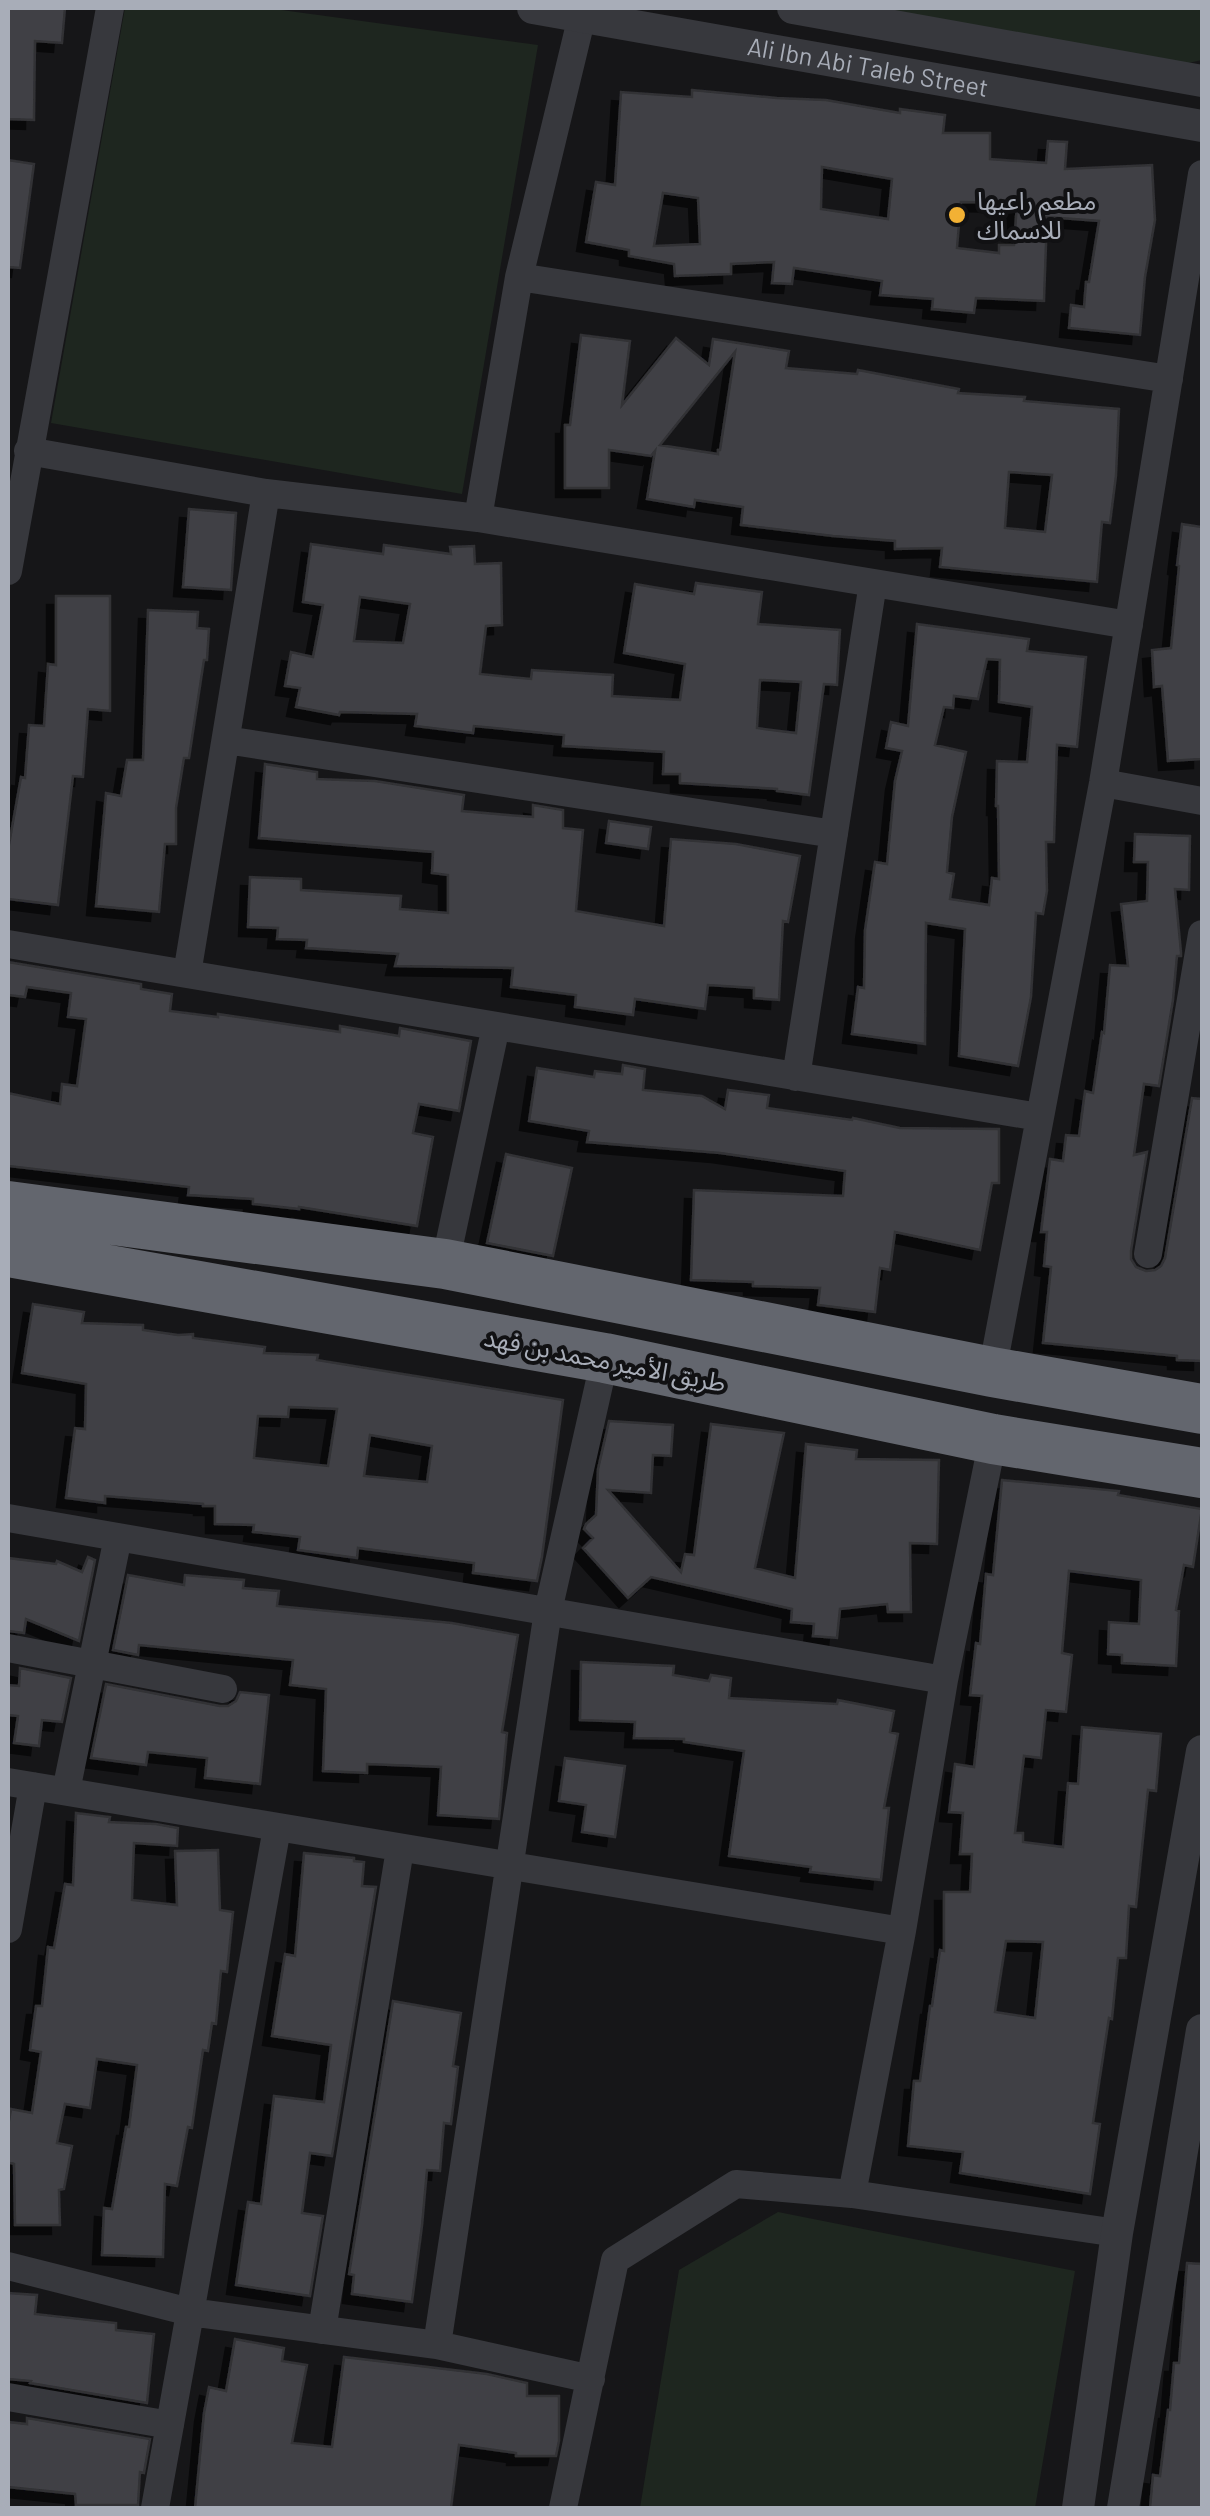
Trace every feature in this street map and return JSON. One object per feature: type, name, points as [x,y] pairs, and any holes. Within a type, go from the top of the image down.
[{"type":"highway","points":[[8,1206],[445,1264],[992,1372],[1202,1409]]},
{"type":"highway","name":"طريق الأمير محمد بن فهد","points":[[8,1252],[605,1358],[992,1439],[1202,1472]]},
{"type":"street","points":[[8,571],[10,538],[110,8]]},
{"type":"street","name":"Ali Ibn Abi Taleb Street","points":[[534,8],[1202,126]]},
{"type":"street","name":"Ali Ibn Abi Taleb Street","points":[[793,8],[1202,81]]},
{"type":"street","points":[[478,518],[519,277],[582,16]]},
{"type":"street","points":[[992,1372],[1103,783],[1202,174]]},
{"type":"street","points":[[519,277],[1169,379]]},
{"type":"street","points":[[28,451],[266,493],[478,518],[1129,625]]},
{"type":"street","points":[[188,974],[266,493]]},
{"type":"street","points":[[796,1077],[873,583]]},
{"type":"street","points":[[226,740],[834,834]]},
{"type":"street","points":[[1103,783],[1202,801]]},
{"type":"street","points":[[1148,1254],[1202,934]]},
{"type":"street","points":[[8,944],[1039,1117]]},
{"type":"street","points":[[445,1264],[496,1026]]},
{"type":"street","points":[[437,2345],[548,1612],[605,1358]]},
{"type":"street","points":[[852,2194],[944,1680],[992,1439]]},
{"type":"street","points":[[8,1518],[944,1680]]},
{"type":"street","points":[[66,1792],[118,1537]]},
{"type":"street","points":[[8,1648],[223,1689]]},
{"type":"street","points":[[1078,2508],[1117,2233],[1202,1751]]},
{"type":"street","points":[[8,1929],[20,1784],[902,1931]]},
{"type":"street","points":[[155,2508],[277,1828]]},
{"type":"street","points":[[322,2330],[400,1848]]},
{"type":"street","points":[[1123,2508],[1202,2030]]},
{"type":"street","points":[[563,2508],[616,2260],[736,2184],[852,2194],[1117,2233]]},
{"type":"street","points":[[8,2266],[190,2312],[437,2345],[591,2379]]},
{"type":"street","points":[[8,2397],[170,2425]]},
{"type":"shaded area","points":[[125,8],[267,8],[538,45],[462,494],[51,423]]},
{"type":"shaded area","points":[[858,8],[1202,8],[1202,60],[1184,64]]},
{"type":"shaded area","points":[[778,2212],[1075,2271],[1035,2508],[640,2508],[679,2270]]},
{"type":"building","points":[[8,8],[65,8],[62,43],[35,41],[34,120],[8,119]]},
{"type":"building","points":[[692,90],[826,100],[900,113],[900,109],[945,115],[943,133],[990,133],[990,159],[1046,163],[1048,141],[1067,142],[1065,169],[1152,165],[1155,220],[1140,335],[1069,328],[1071,305],[1084,307],[1099,221],[1047,217],[1044,301],[976,298],[974,313],[932,309],[933,299],[880,295],[882,281],[794,268],[792,284],[772,283],[774,262],[731,264],[731,274],[675,276],[674,264],[629,256],[629,250],[586,242],[596,182],[615,185],[621,92],[692,97]],"holes":[[[822,167],[892,179],[888,219],[821,209]],[[663,193],[698,198],[700,244],[654,246]],[[961,202],[1017,203],[1014,245],[999,245],[999,253],[957,248]]]},
{"type":"building","points":[[8,160],[34,164],[20,268],[8,267]]},
{"type":"building","points":[[581,335],[630,341],[622,405],[676,338],[709,365],[713,339],[789,351],[786,368],[857,374],[858,370],[959,389],[958,393],[1119,409],[1116,476],[1110,523],[1102,522],[1097,582],[940,567],[942,548],[895,549],[895,541],[741,525],[743,507],[695,500],[694,507],[647,499],[655,451],[651,456],[609,450],[609,488],[565,488],[565,425],[570,425]],"holes":[[[735,352],[718,454],[660,445]],[[1009,472],[1052,475],[1045,532],[1005,528]]]},
{"type":"building","points":[[189,509],[236,513],[231,590],[183,587]]},
{"type":"building","points":[[1182,524],[1202,527],[1202,759],[1168,761],[1162,686],[1154,687],[1152,650],[1171,648]]},
{"type":"building","points":[[311,544],[383,554],[384,545],[451,554],[450,547],[474,546],[475,564],[501,563],[502,625],[486,626],[480,674],[531,679],[532,670],[613,675],[612,696],[680,700],[685,664],[624,653],[635,584],[694,594],[696,583],[762,592],[758,624],[840,630],[837,685],[824,684],[809,795],[777,789],[680,783],[680,774],[663,774],[664,752],[563,746],[564,735],[474,726],[473,733],[415,726],[417,714],[339,715],[296,707],[300,688],[285,686],[291,652],[313,657],[323,605],[303,602]],"holes":[[[360,597],[410,604],[403,643],[354,641]],[[760,680],[801,682],[796,733],[757,728]]]},
{"type":"building","points":[[56,596],[110,596],[110,711],[88,709],[83,777],[73,776],[58,905],[8,899],[8,850],[21,777],[25,778],[29,725],[44,726],[48,664],[56,665]]},
{"type":"building","points":[[148,610],[198,612],[197,628],[209,629],[189,758],[184,758],[176,808],[176,844],[165,844],[159,912],[96,906],[106,793],[121,796],[127,760],[143,760]]},
{"type":"building","points":[[917,624],[1029,639],[1027,651],[1086,657],[1077,747],[1057,745],[1054,842],[1046,842],[1047,891],[1043,914],[1036,913],[1031,997],[1018,1066],[959,1056],[965,929],[926,923],[925,1044],[852,1034],[858,987],[864,988],[865,930],[875,862],[887,864],[902,751],[886,748],[891,722],[908,726]],"holes":[[[987,659],[1000,660],[999,702],[1032,707],[1027,762],[997,761],[999,879],[992,878],[989,905],[950,899],[954,874],[947,872],[952,817],[966,752],[935,745],[944,707],[953,708],[954,696],[978,699]]]},
{"type":"building","points":[[265,764],[317,772],[317,779],[375,781],[464,795],[462,811],[533,817],[533,805],[563,810],[563,828],[583,830],[576,911],[664,926],[671,839],[736,844],[800,856],[788,922],[783,921],[779,1000],[754,998],[754,988],[708,985],[705,1009],[635,999],[633,1015],[575,1007],[576,995],[511,987],[513,968],[395,966],[398,954],[306,948],[307,940],[277,939],[278,928],[248,927],[250,877],[301,879],[301,890],[401,896],[400,909],[448,913],[448,875],[432,873],[433,852],[259,838]]},
{"type":"building","points":[[609,821],[651,827],[648,849],[606,843]]},
{"type":"building","points":[[1135,834],[1190,836],[1189,890],[1175,889],[1181,956],[1177,956],[1159,1086],[1144,1084],[1134,1155],[1147,1152],[1131,1259],[1136,1267],[1146,1271],[1161,1266],[1165,1258],[1192,1098],[1202,1099],[1202,1361],[1043,1343],[1051,1267],[1044,1266],[1047,1232],[1041,1232],[1050,1159],[1063,1161],[1066,1135],[1079,1136],[1085,1091],[1093,1093],[1104,1033],[1110,965],[1128,966],[1121,904],[1147,901],[1148,862],[1134,862]]},
{"type":"building","points":[[8,962],[141,984],[141,989],[172,994],[170,1011],[340,1032],[340,1026],[399,1036],[400,1028],[471,1041],[459,1111],[419,1104],[413,1133],[433,1137],[417,1226],[299,1207],[253,1204],[253,1199],[188,1195],[189,1187],[8,1166],[8,1093],[60,1104],[62,1084],[77,1086],[86,1019],[68,1017],[71,993],[27,987],[25,997],[8,995]]},
{"type":"building","points":[[623,1065],[645,1069],[643,1090],[702,1096],[725,1109],[728,1090],[769,1095],[767,1108],[900,1128],[999,1129],[999,1183],[992,1183],[980,1250],[895,1232],[890,1270],[880,1268],[875,1312],[818,1305],[820,1288],[691,1280],[694,1190],[843,1196],[845,1171],[720,1153],[587,1142],[589,1131],[529,1121],[537,1068],[594,1077],[595,1071],[622,1074]]},
{"type":"building","points":[[506,1154],[572,1168],[553,1256],[487,1243]]},
{"type":"building","points":[[33,1304],[84,1312],[82,1323],[143,1325],[143,1330],[265,1347],[264,1353],[318,1355],[317,1360],[563,1400],[537,1581],[473,1573],[474,1563],[358,1548],[357,1558],[298,1550],[300,1537],[253,1532],[254,1525],[215,1524],[215,1506],[105,1496],[105,1503],[66,1498],[75,1428],[85,1429],[86,1384],[22,1373]],"holes":[[[289,1407],[337,1409],[328,1466],[254,1458],[258,1416],[288,1417]],[[370,1435],[432,1446],[427,1482],[364,1476]]]},
{"type":"building","points":[[609,1421],[673,1425],[671,1456],[653,1455],[651,1493],[608,1490],[681,1572],[685,1554],[694,1555],[711,1424],[784,1433],[755,1568],[795,1578],[806,1444],[857,1450],[856,1459],[939,1460],[937,1544],[910,1543],[911,1612],[888,1612],[887,1604],[840,1609],[837,1638],[813,1636],[814,1624],[791,1622],[792,1609],[651,1577],[628,1598],[583,1548],[593,1538],[584,1529],[596,1515],[598,1469]]},
{"type":"building","points":[[1002,1480],[1119,1491],[1118,1495],[1202,1509],[1193,1567],[1184,1565],[1176,1610],[1176,1666],[1122,1663],[1122,1655],[1108,1654],[1109,1622],[1139,1624],[1141,1580],[1069,1571],[1062,1653],[1072,1655],[1066,1712],[1046,1710],[1041,1758],[1024,1756],[1015,1833],[1023,1833],[1023,1842],[1063,1847],[1068,1783],[1078,1784],[1082,1727],[1161,1734],[1156,1791],[1148,1790],[1136,1907],[1129,1906],[1126,1958],[1118,1958],[1112,2019],[1109,2018],[1093,2123],[1100,2124],[1090,2194],[960,2173],[963,2152],[908,2146],[914,2081],[920,2081],[940,1950],[944,1951],[944,1892],[970,1892],[972,1854],[960,1854],[963,1813],[949,1812],[955,1764],[974,1767],[982,1696],[970,1695],[976,1643],[980,1644],[986,1574],[993,1575]],"holes":[[[1006,1941],[1043,1942],[1035,2018],[995,2012]]]},
{"type":"building","points":[[88,1557],[95,1560],[79,1641],[26,1619],[24,1633],[8,1631],[8,1558],[56,1564],[57,1561],[82,1572]]},
{"type":"building","points":[[128,1575],[184,1585],[185,1575],[244,1580],[243,1588],[279,1591],[277,1606],[452,1623],[518,1635],[502,1732],[507,1733],[499,1819],[438,1815],[441,1767],[367,1764],[367,1773],[323,1771],[326,1689],[290,1685],[293,1660],[139,1645],[138,1655],[113,1650]]},
{"type":"building","points":[[581,1662],[674,1666],[673,1675],[709,1681],[711,1675],[731,1678],[729,1698],[837,1704],[838,1700],[894,1711],[890,1732],[898,1734],[884,1808],[889,1808],[881,1880],[810,1872],[811,1867],[729,1856],[744,1751],[684,1739],[634,1738],[635,1722],[580,1720]]},
{"type":"building","points":[[20,1668],[71,1678],[62,1722],[42,1720],[39,1746],[14,1743],[18,1716],[8,1715],[8,1685],[19,1686]]},
{"type":"building","points":[[106,1684],[220,1706],[236,1701],[240,1692],[269,1695],[260,1784],[205,1778],[207,1758],[148,1752],[146,1765],[91,1758]]},
{"type":"building","points":[[565,1758],[625,1766],[615,1837],[582,1832],[586,1805],[559,1801]]},
{"type":"building","points":[[76,1813],[110,1817],[109,1822],[178,1828],[177,1846],[134,1843],[132,1900],[177,1905],[175,1851],[218,1850],[220,1910],[233,1912],[227,1972],[221,1971],[216,2024],[212,2023],[208,2051],[203,2050],[192,2128],[188,2127],[177,2186],[165,2184],[163,2257],[102,2255],[104,2208],[112,2209],[137,2065],[97,2059],[90,2108],[65,2104],[57,2143],[72,2146],[64,2189],[59,2190],[60,2225],[15,2225],[14,2164],[8,2162],[8,2126],[11,2109],[32,2113],[41,2052],[30,2050],[36,2006],[42,2006],[48,1947],[54,1948],[65,1884],[73,1885]]},
{"type":"building","points":[[304,1853],[364,1862],[362,1886],[376,1887],[332,2156],[310,2153],[302,2213],[323,2216],[310,2296],[236,2285],[248,2202],[261,2204],[274,2096],[324,2102],[331,2045],[272,2036],[285,1954],[295,1956]]},
{"type":"building","points":[[393,2001],[461,2013],[453,2066],[458,2067],[451,2124],[444,2123],[440,2171],[427,2170],[412,2302],[352,2294],[354,2275],[349,2274]]},
{"type":"building","points":[[1187,2263],[1202,2264],[1202,2508],[1150,2508],[1153,2475],[1160,2476],[1174,2363],[1179,2363]]},
{"type":"building","points":[[8,2293],[37,2295],[35,2314],[116,2323],[116,2330],[154,2334],[147,2403],[8,2379]]},
{"type":"building","points":[[235,2339],[284,2348],[282,2361],[307,2365],[292,2443],[332,2447],[344,2357],[487,2374],[527,2383],[527,2396],[559,2396],[556,2456],[516,2456],[459,2445],[451,2508],[195,2508],[209,2387],[226,2391]]},
{"type":"building","points":[[27,2418],[150,2439],[144,2473],[140,2472],[138,2505],[76,2505],[75,2494],[8,2487],[8,2422],[27,2424]]},
{"type":"place","name":"مطعم راعيها للاسماك","points":[[957,215]]}]
